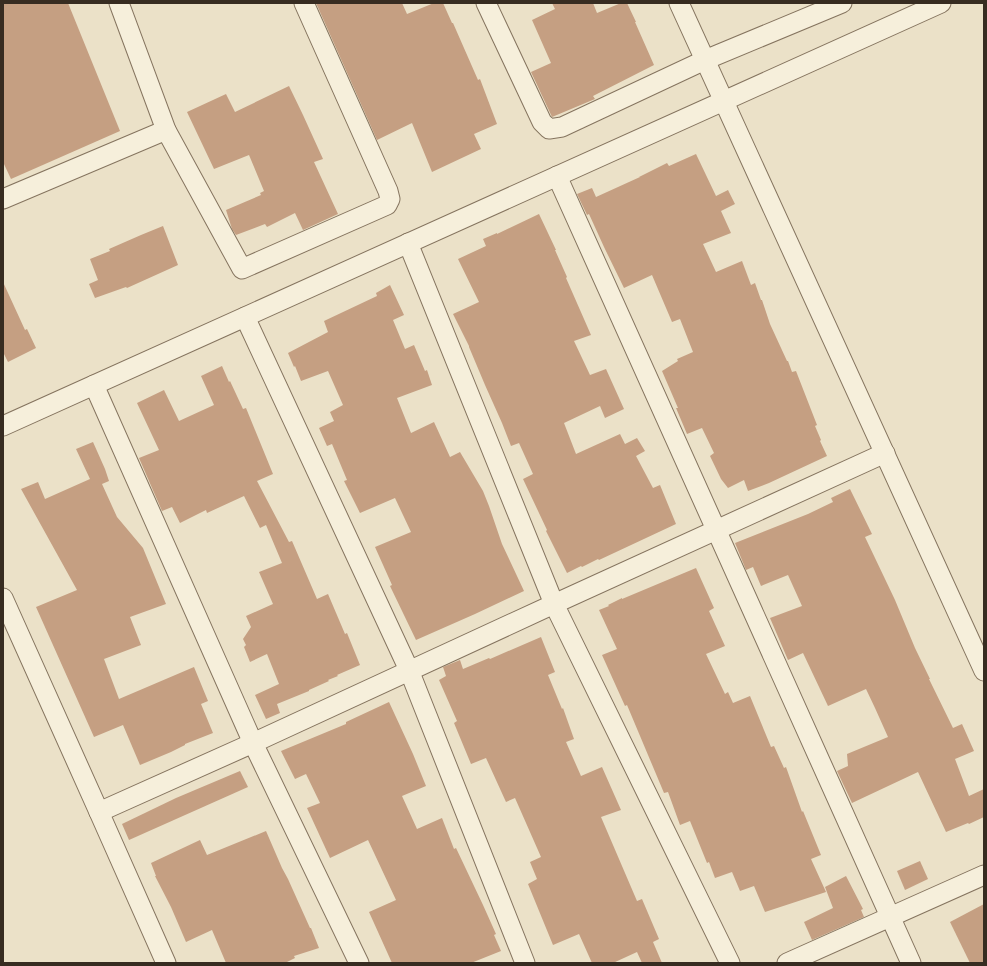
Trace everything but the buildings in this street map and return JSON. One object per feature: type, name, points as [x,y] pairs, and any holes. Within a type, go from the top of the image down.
[{"type":"street","points":[[123,4],[166,130],[242,269],[387,205],[390,199],[388,191],[304,3]]},
{"type":"street","points":[[486,3],[542,122],[549,129],[562,127],[705,60],[842,3]]},
{"type":"street","points":[[679,3],[984,671]]},
{"type":"street","points":[[3,426],[941,3]]},
{"type":"street","points":[[3,198],[166,130]]},
{"type":"street","points":[[557,176],[911,963]]},
{"type":"street","points":[[408,243],[554,604],[730,963]]},
{"type":"street","points":[[245,317],[409,670],[525,963]]},
{"type":"street","points":[[94,385],[253,743],[359,963]]},
{"type":"street","points":[[99,812],[885,454]]},
{"type":"street","points":[[3,598],[8,622],[99,812],[166,963]]},
{"type":"street","points":[[787,963],[984,875]]}]
